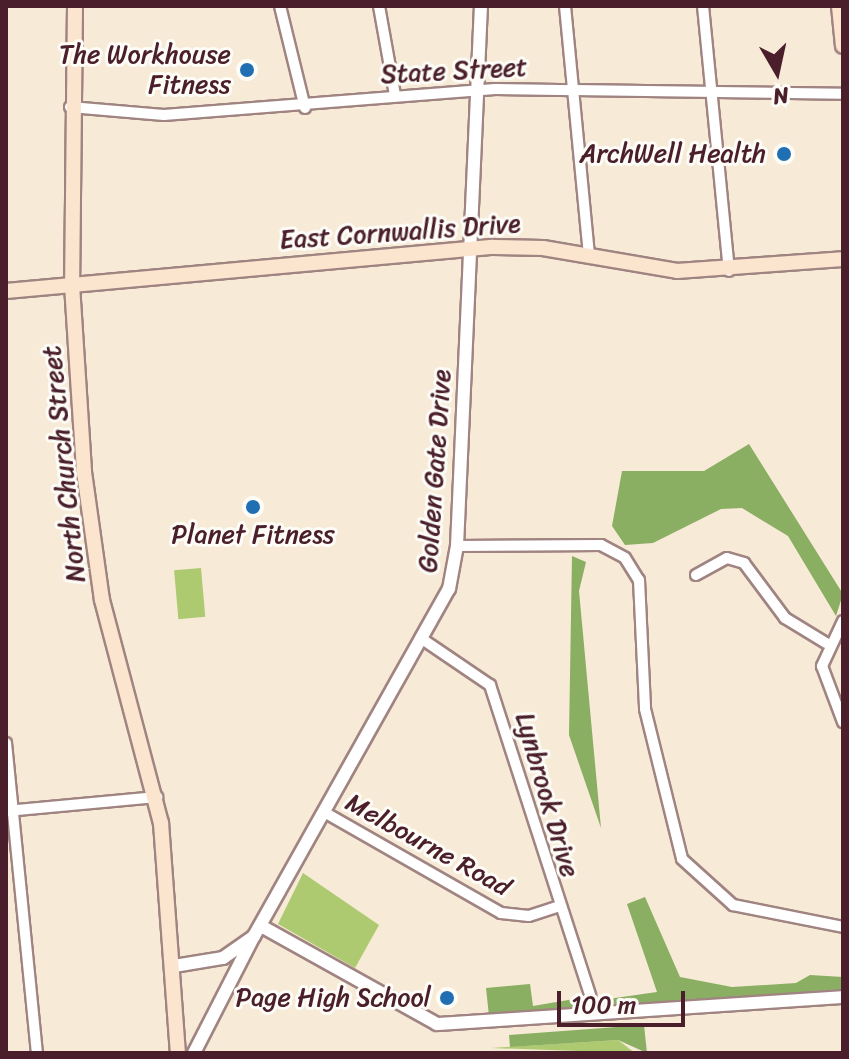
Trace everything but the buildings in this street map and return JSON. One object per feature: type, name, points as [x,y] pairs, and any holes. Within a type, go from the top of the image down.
[{"type":"main road","name":"North Church Street","points":[[75,6],[70,107],[72,285],[91,536],[157,797],[174,966],[178,1053]]},
{"type":"main road","points":[[839,6],[843,46]]},
{"type":"main road","name":"East Cornwallis Drive","points":[[6,291],[469,248],[543,248],[589,257],[729,271],[843,259]]},
{"type":"street","points":[[280,6],[305,108]]},
{"type":"street","points":[[379,6],[395,95]]},
{"type":"street","name":"Golden Gate Drive","points":[[194,1053],[258,931],[449,589],[457,546],[481,6]]},
{"type":"street","points":[[565,6],[589,257]]},
{"type":"street","points":[[703,6],[729,271]]},
{"type":"street","name":"State Street","points":[[70,107],[158,115],[305,108],[395,95],[478,89],[843,94]]},
{"type":"street","points":[[457,546],[601,545],[625,558],[639,580],[645,709],[682,859],[700,883],[733,905],[843,927]]},
{"type":"street","points":[[696,575],[727,558],[744,563],[785,618],[826,643]]},
{"type":"street","points":[[843,621],[826,643],[823,677],[843,722]]},
{"type":"street","name":"Lynbrook Drive","points":[[422,639],[490,685],[557,907],[590,995]]},
{"type":"street","points":[[6,743],[10,811],[37,1053]]},
{"type":"street","points":[[10,811],[157,797]]},
{"type":"street","name":"Melbourne Road","points":[[324,812],[501,913],[529,916],[557,907]]},
{"type":"street","points":[[258,931],[437,1024],[843,997]]},
{"type":"street","name":"Golden Gate Drive","points":[[174,966],[223,958],[258,931]]},
{"type":"green space","points":[[749,444],[843,594],[836,616],[788,536],[742,508],[721,509],[653,543],[625,545],[612,526],[622,471],[704,471]]},
{"type":"green space","points":[[572,556],[586,562],[579,591],[601,828],[569,735]]},
{"type":"green space","points":[[201,568],[205,617],[178,619],[174,570]]},
{"type":"green space","points":[[303,873],[379,925],[355,968],[278,924]]},
{"type":"green space","points":[[645,897],[680,977],[732,987],[796,983],[810,975],[843,977],[843,989],[604,1007],[601,1000],[657,992],[627,904]]},
{"type":"green space","points":[[530,984],[533,1006],[580,998],[583,1007],[489,1016],[486,988]]},
{"type":"green space","points":[[644,1025],[647,1053],[618,1040],[510,1047],[509,1035]]},
{"type":"green space","points":[[618,1040],[635,1053],[491,1048]]},
{"type":"place","name":"The Workhouse Fitness","points":[[247,70]]},
{"type":"place","name":"ArchWell Health","points":[[784,154]]},
{"type":"place","name":"Planet Fitness","points":[[253,507]]},
{"type":"place","name":"Page High School","points":[[447,998]]}]
